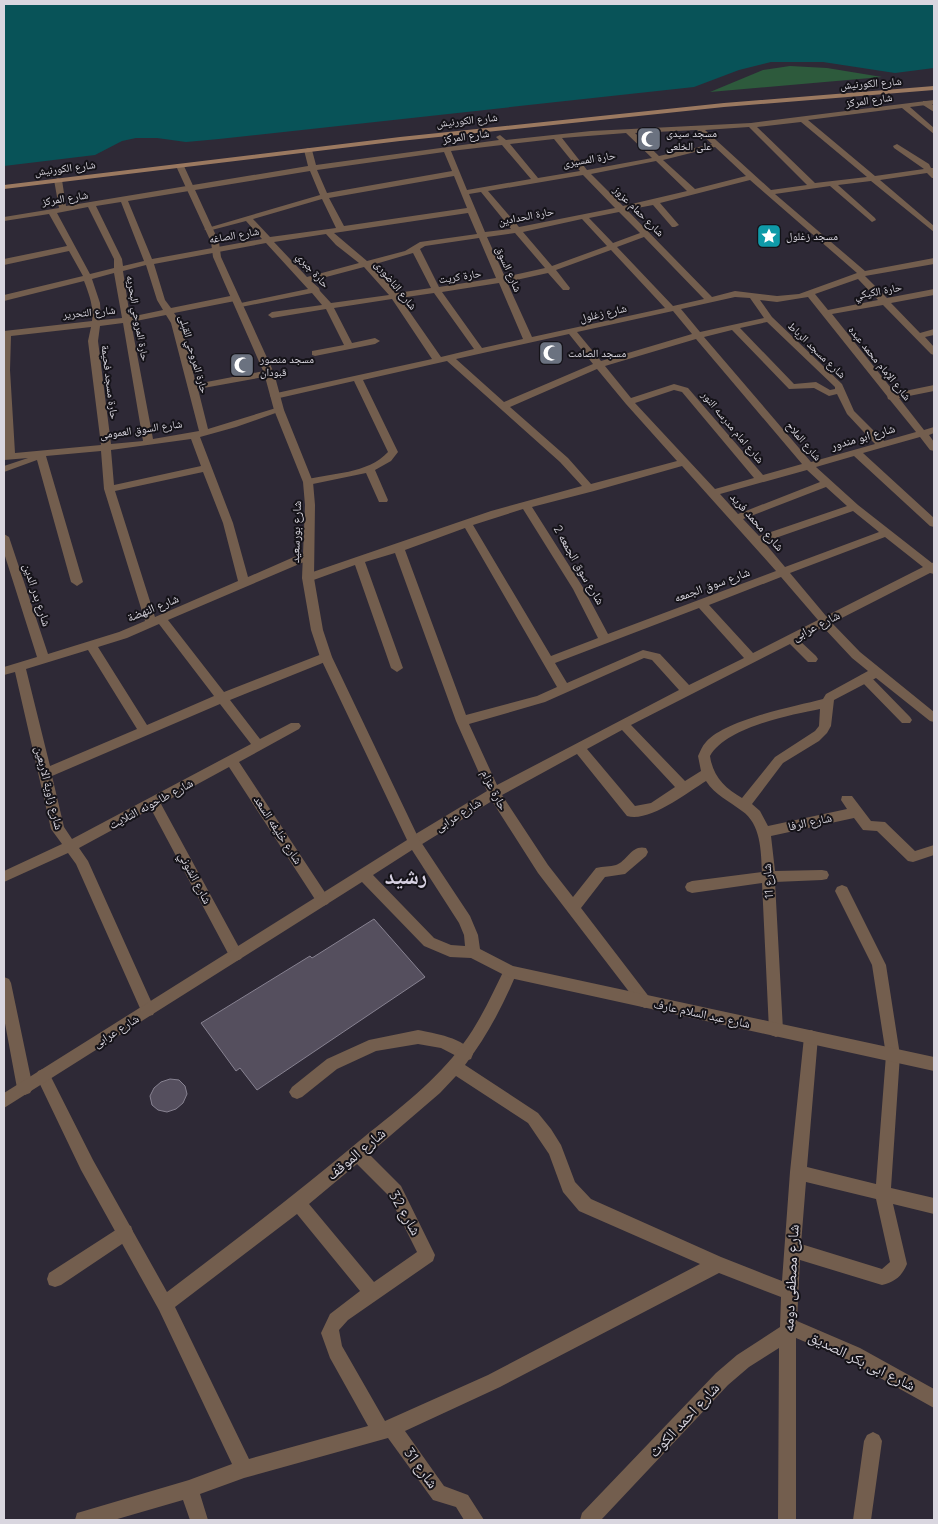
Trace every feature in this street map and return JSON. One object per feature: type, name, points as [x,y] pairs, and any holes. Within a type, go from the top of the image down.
[{"type":"main road","name":"شارع الكورنيش","points":[[4,180],[205,159],[621,110],[934,82]]},
{"type":"main road","name":"شارع الكورنيش","points":[[4,187],[180,166],[205,159],[308,150],[705,107],[934,88]]},
{"type":"street","points":[[930,103],[934,110]]},
{"type":"street","name":"شارع المركز","points":[[4,219],[312,168],[447,150],[502,140],[751,125],[804,120],[930,103]]},
{"type":"street","points":[[904,106],[934,132]]},
{"type":"street","points":[[804,120],[934,230]]},
{"type":"street","points":[[751,125],[812,185]]},
{"type":"street","points":[[699,128],[751,178],[861,275],[934,352]]},
{"type":"street","points":[[628,131],[694,193]]},
{"type":"street","name":"شارع حمام عزوز","points":[[556,136],[584,171],[710,299]]},
{"type":"street","points":[[502,140],[535,179]]},
{"type":"street","name":"حارة المسيرى","points":[[464,193],[535,179],[657,160],[716,145]]},
{"type":"street","points":[[897,146],[932,173]]},
{"type":"street","points":[[308,150],[312,168],[341,229]]},
{"type":"street","name":"شارع السوق","points":[[447,150],[482,236],[529,340]]},
{"type":"street","name":"شارع بورسعيد","points":[[180,166],[269,373],[278,410],[308,482],[310,505],[307,556],[308,578],[317,630],[326,657],[414,842]]},
{"type":"street","points":[[208,229],[324,196],[456,173]]},
{"type":"street","points":[[769,193],[812,185],[932,173]]},
{"type":"street","name":"حارة الحدادين","points":[[306,280],[408,253],[423,244],[518,230],[656,202],[751,178]]},
{"type":"street","points":[[58,180],[62,210]]},
{"type":"street","points":[[831,183],[872,220]]},
{"type":"street","points":[[482,189],[566,288]]},
{"type":"street","name":"حارة المروحي القبلى","points":[[124,200],[149,262],[161,300],[176,322],[193,387],[199,434],[208,468],[228,523],[244,584]]},
{"type":"street","points":[[656,202],[675,225]]},
{"type":"street","name":"حارة المروحي البحريه","points":[[91,205],[118,259],[120,268],[118,278],[148,441]]},
{"type":"street","name":"شارع الصاغه","points":[[4,297],[149,262],[270,240],[471,210]]},
{"type":"street","name":"حارة مسجد فحيمة","points":[[52,212],[87,276],[96,304],[96,324],[93,340],[106,447],[109,489],[157,622],[222,698],[259,746]]},
{"type":"street","name":"شارع الملاح","points":[[584,216],[700,335],[808,465],[854,507],[933,568]]},
{"type":"street","name":"حارة جبري","points":[[248,218],[316,290],[329,307],[349,346]]},
{"type":"street","name":"شارع الناضورى","points":[[328,231],[340,246],[365,264],[394,297],[438,360]]},
{"type":"street","name":"حارة كريت","points":[[272,315],[502,281],[550,270],[646,233]]},
{"type":"street","points":[[4,262],[71,248]]},
{"type":"street","points":[[415,248],[437,291],[480,351]]},
{"type":"street","name":"شارع زغلول","points":[[275,396],[710,299],[735,294],[783,299],[861,275],[934,261]]},
{"type":"street","name":"شارع التحرير","points":[[5,334],[127,320],[316,290]]},
{"type":"street","name":"شارع الإمام محمد عبده","points":[[809,292],[891,397],[934,448]]},
{"type":"street","name":"حارة الكيكي","points":[[825,312],[934,292]]},
{"type":"street","name":"شارع مسجد الرباط","points":[[753,296],[769,319],[841,390],[850,412],[881,444]]},
{"type":"street","points":[[503,406],[599,365],[700,335],[769,319]]},
{"type":"street","points":[[734,327],[792,387],[816,385],[829,392],[841,390]]},
{"type":"street","name":"شارع محمد فريد","points":[[571,331],[629,402],[758,541],[825,622],[856,655],[934,718]]},
{"type":"street","points":[[919,336],[934,332]]},
{"type":"street","points":[[5,334],[4,370],[7,457]]},
{"type":"street","points":[[315,353],[375,341]]},
{"type":"street","points":[[449,358],[564,460],[590,489]]},
{"type":"street","points":[[193,387],[269,373]]},
{"type":"street","points":[[308,482],[369,468],[385,461],[393,452],[357,378]]},
{"type":"street","name":"شارع امام مدرسه النور","points":[[629,402],[674,387],[685,390],[761,479]]},
{"type":"street","points":[[891,397],[934,388]]},
{"type":"street","name":"شارع السوق العمومى","points":[[7,457],[53,454],[199,434],[278,410]]},
{"type":"street","name":"شارع ابو مندور","points":[[713,493],[934,430]]},
{"type":"street","points":[[856,452],[934,524]]},
{"type":"street","points":[[4,469],[53,454]]},
{"type":"street","points":[[41,457],[77,582]]},
{"type":"street","points":[[308,578],[467,523],[684,462]]},
{"type":"street","points":[[109,489],[208,468]]},
{"type":"street","points":[[369,468],[383,500]]},
{"type":"street","points":[[736,518],[827,483]]},
{"type":"street","name":"شارع سوق الجمعه 2","points":[[526,506],[565,567],[605,640]]},
{"type":"street","points":[[758,541],[854,507]]},
{"type":"street","points":[[467,523],[564,688]]},
{"type":"street","name":"شارع سوق الجمعه","points":[[547,662],[886,533]]},
{"type":"street","name":"شارع بدر الدين","points":[[4,538],[44,660]]},
{"type":"street","name":"حارة عزام","points":[[399,548],[462,721],[494,793],[543,869],[645,1002]]},
{"type":"street","name":"شارع النهضة","points":[[4,671],[92,646],[157,622],[307,556]]},
{"type":"street","points":[[359,560],[397,668]]},
{"type":"street","name":"شارع عرابى","points":[[4,1102],[494,793],[623,724],[933,568]]},
{"type":"street","points":[[702,604],[752,659]]},
{"type":"street","points":[[791,639],[812,659]]},
{"type":"street","points":[[92,646],[145,732]]},
{"type":"street","points":[[462,721],[541,700],[643,654],[656,657],[686,692]]},
{"type":"street","points":[[44,774],[222,698],[326,657]]},
{"type":"street","name":"شارع زاوية الاربعين","points":[[20,667],[58,829],[69,847],[81,861],[148,1010]]},
{"type":"street","points":[[744,806],[765,775],[780,760],[818,736],[824,729],[826,703],[830,697],[876,672]]},
{"type":"street","points":[[865,678],[906,720]]},
{"type":"street","name":"شارع 11","points":[[776,1030],[764,832],[760,820],[744,806],[719,789],[708,774],[704,757],[708,746],[716,738],[734,729],[826,703]]},
{"type":"street","points":[[623,724],[684,788]]},
{"type":"street","name":"شارع طاحونه التلايت","points":[[4,877],[69,847],[295,726]]},
{"type":"street","points":[[579,748],[632,812],[654,807],[708,774]]},
{"type":"street","name":"شارع خليفه السعد","points":[[232,761],[323,900]]},
{"type":"street","points":[[847,800],[868,826],[880,826],[913,858],[934,850]]},
{"type":"street","name":"شارع الشوني","points":[[154,802],[236,955]]},
{"type":"street","name":"شارع الرفا","points":[[764,832],[857,812]]},
{"type":"street","points":[[414,842],[465,920],[471,936],[473,952]]},
{"type":"street","points":[[573,907],[598,874],[605,871],[620,870],[641,852]]},
{"type":"street","name":"شارع عبد السلام عارف","points":[[363,874],[429,942],[450,951],[473,952],[510,972],[934,1064]]},
{"type":"street","points":[[692,887],[768,877],[822,875]]},
{"type":"street","points":[[792,1250],[882,1277],[890,1275],[899,1264],[883,1193],[893,1055],[879,965],[842,891]]},
{"type":"street","name":"شارع الموقف","points":[[165,1304],[298,1203],[435,1088],[466,1054],[496,1008],[510,972]]},
{"type":"street","points":[[4,983],[25,1088]]},
{"type":"street","points":[[296,1092],[332,1064],[374,1045],[418,1037],[444,1042],[466,1054]]},
{"type":"street","name":"شارع مصطفى دومه","points":[[786,1520],[788,1329],[792,1250],[810,1037]]},
{"type":"street","points":[[455,1067],[534,1118],[555,1150],[569,1188],[585,1205],[718,1264],[790,1292]]},
{"type":"street","points":[[44,1076],[87,1165],[165,1304],[244,1469]]},
{"type":"street","name":"شارع 32","points":[[357,1153],[395,1191],[427,1255],[372,1293]]},
{"type":"street","points":[[798,1172],[934,1206]]},
{"type":"street","points":[[298,1203],[372,1293]]},
{"type":"street","points":[[55,1279],[125,1232]]},
{"type":"street","points":[[84,1520],[189,1489],[244,1469],[387,1430],[494,1381],[718,1264]]},
{"type":"street","name":"شارع 31","points":[[372,1293],[342,1314],[333,1323],[329,1333],[335,1349],[387,1430],[439,1494],[462,1501],[475,1520]]},
{"type":"street","name":"شارع ابى بكر الصديق","points":[[788,1329],[854,1354],[934,1399]]},
{"type":"street","name":"شارع احمد الكوث","points":[[596,1517],[722,1380],[743,1361],[788,1329]]},
{"type":"street","points":[[862,1520],[873,1441]]},
{"type":"street","points":[[189,1489],[199,1520]]},
{"type":"shaded area","points":[[4,4],[934,4],[934,68],[895,73],[823,62],[771,62],[739,70],[694,87],[219,139],[186,142],[157,138],[136,138],[122,141],[95,155],[4,166]]},
{"type":"shaded area","points":[[790,66],[827,68],[882,77],[710,92],[763,70]]},
{"type":"building","points":[[374,919],[425,977],[257,1090],[240,1068],[236,1071],[201,1023]]},
{"type":"building","points":[[170,1079],[179,1080],[185,1086],[187,1094],[183,1103],[176,1109],[167,1112],[158,1110],[152,1105],[150,1096],[154,1088],[161,1082]]},
{"type":"place","name":"مسجد سيدى على الخلعى","points":[[649,139]]},
{"type":"place","name":"مسجد زغلول","points":[[769,236]]},
{"type":"place","name":"مسجد الصامت","points":[[551,353]]},
{"type":"place","name":"مسجد منصور قبودان","points":[[242,365]]},
{"type":"district","name":"رشيد","points":[[406,876]]}]
